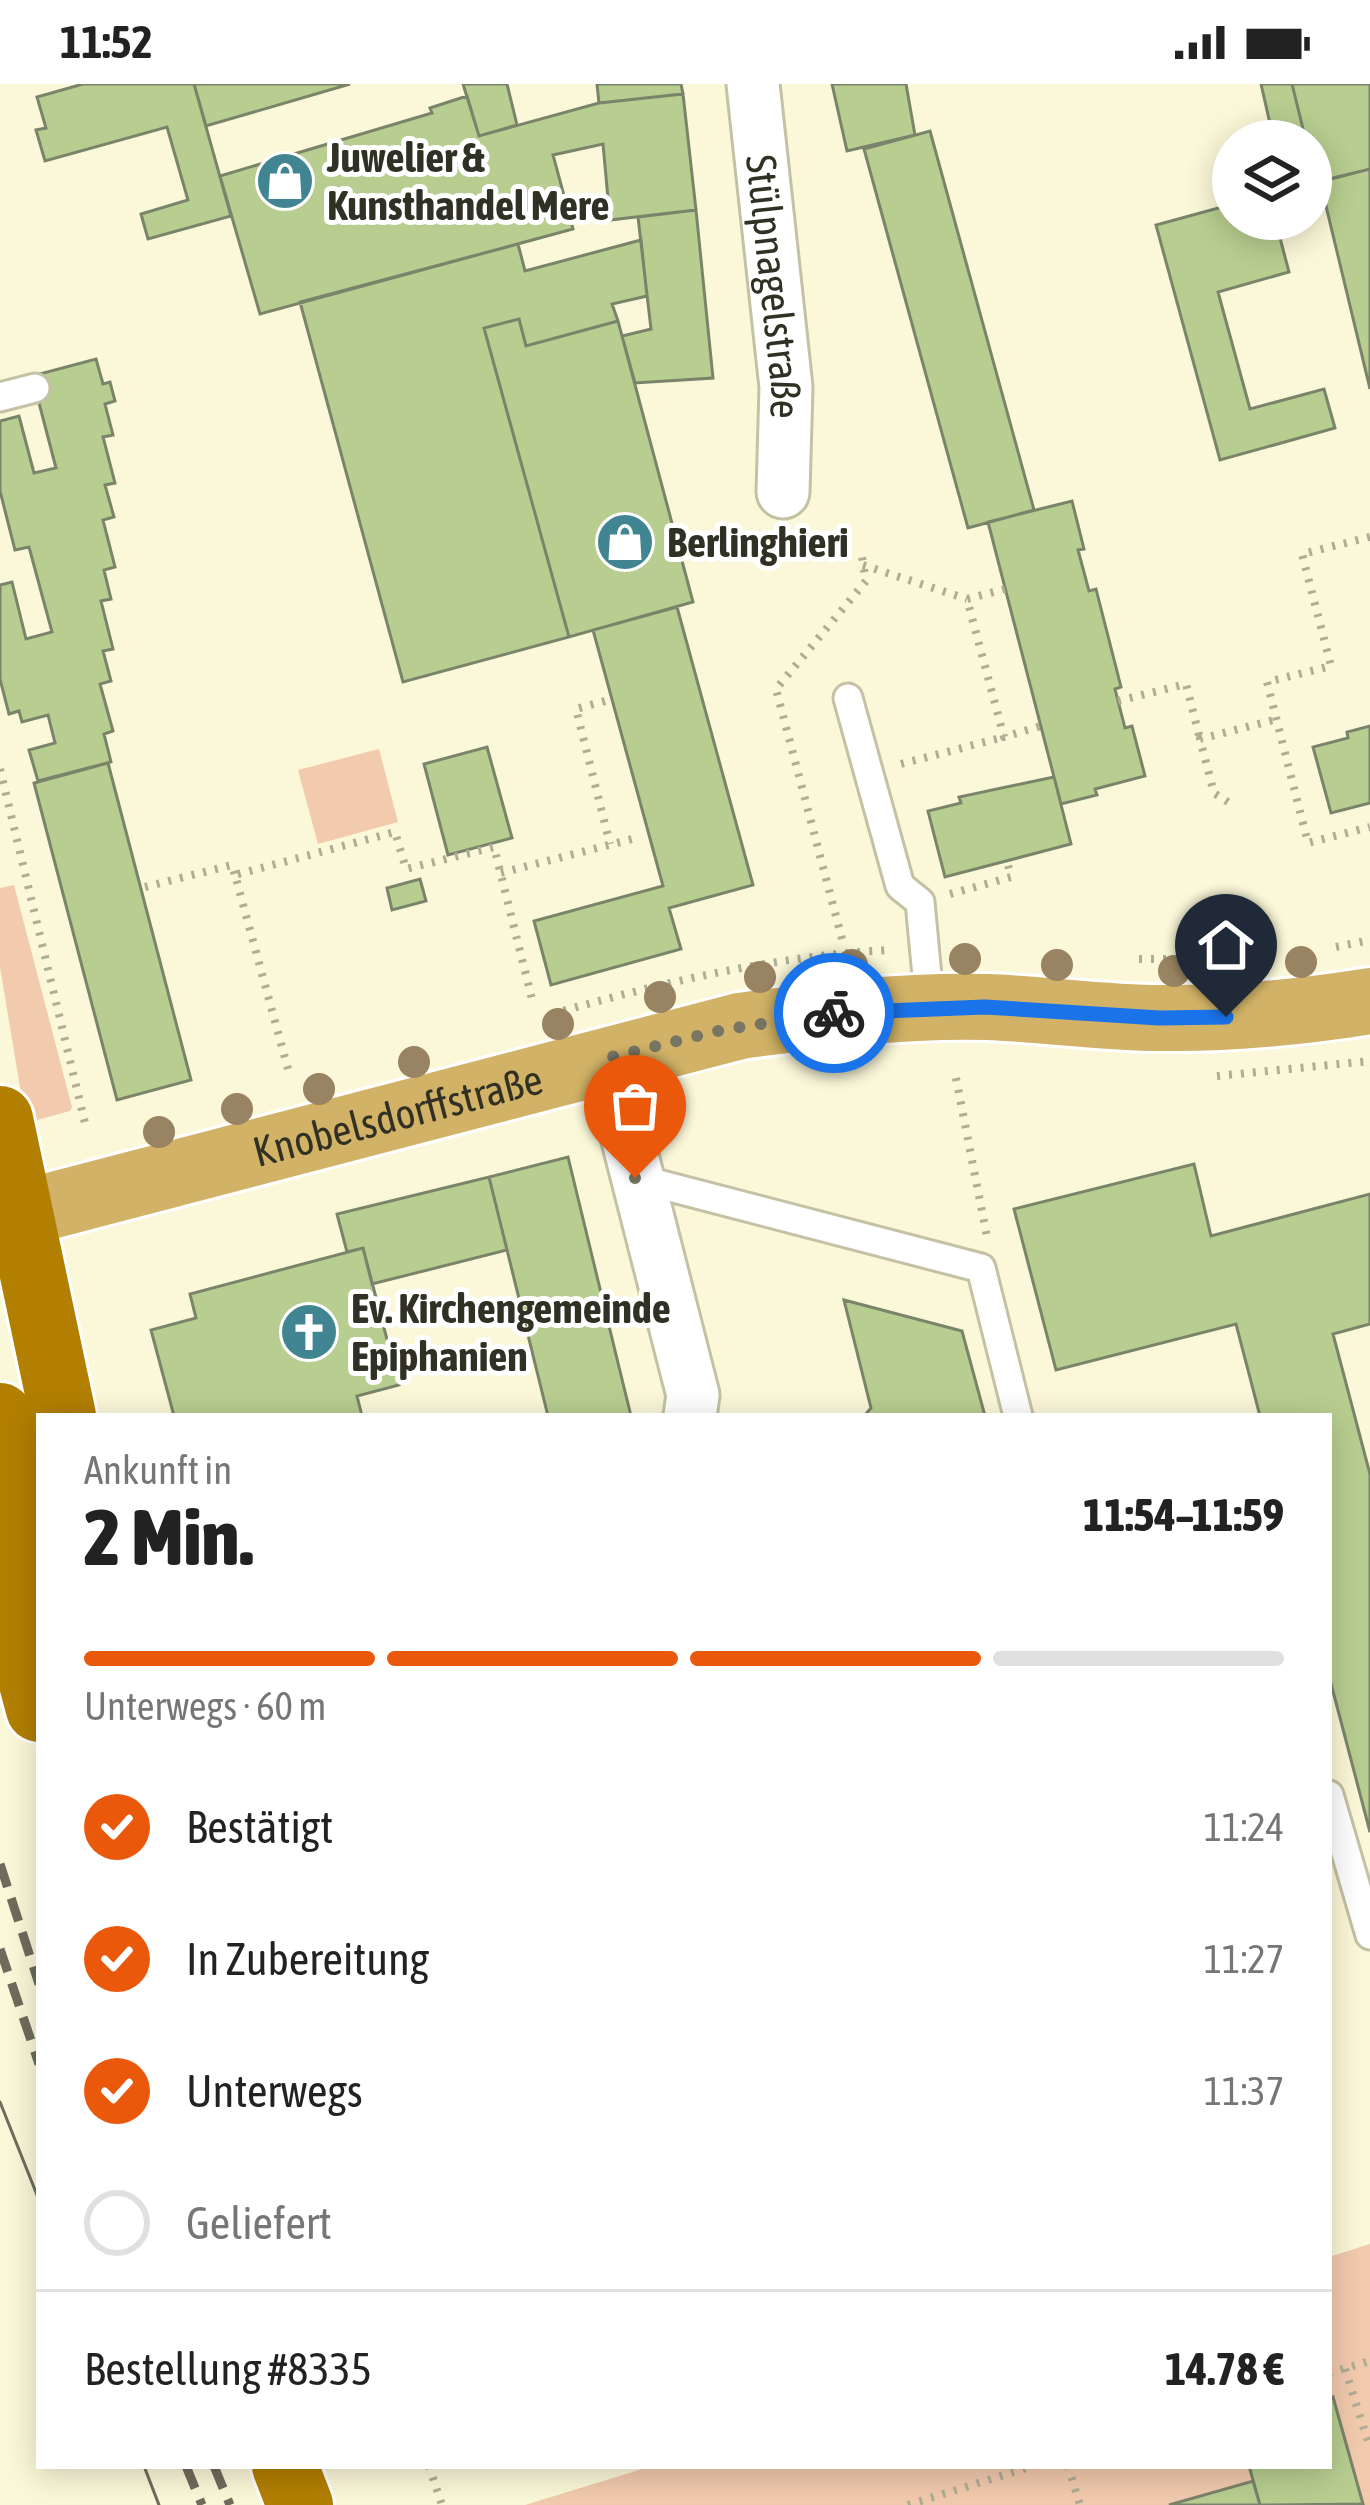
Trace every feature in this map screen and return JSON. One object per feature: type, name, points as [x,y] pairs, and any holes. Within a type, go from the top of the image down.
[{"type":"highway","points":[[0,1120],[9,1216],[62,1413]]},
{"type":"highway","points":[[0,1417],[36,1560]]},
{"type":"highway","points":[[0,1565],[36,1698]]},
{"type":"highway","points":[[286,2469],[300,2505]]},
{"type":"highway","points":[[333,2469],[346,2505]]},
{"type":"main road","name":"Knobelsdorffstraße","points":[[9,1216],[740,1026],[832,1013],[930,1008],[1159,1018],[1308,1011],[1370,1000]]},
{"type":"street","name":"Stülpnagelstraße","points":[[754,84],[786,387],[783,492]]},
{"type":"street","points":[[607,1058],[693,1395],[690,1413]]},
{"type":"lane","points":[[0,398],[35,388]]},
{"type":"lane","points":[[848,698],[900,886],[920,902],[930,1008]]},
{"type":"lane","points":[[635,1178],[981,1268],[1017,1413]]},
{"type":"lane","points":[[1332,1805],[1370,1935]]},
{"type":"path","points":[[1370,537],[1303,554],[1331,666],[1268,682],[1309,843],[1370,827]]},
{"type":"path","points":[[842,939],[776,688],[866,581],[862,561],[967,599],[1005,589]]},
{"type":"path","points":[[967,599],[1004,736]]},
{"type":"path","points":[[1118,701],[1186,684],[1214,793],[1228,802]]},
{"type":"path","points":[[605,701],[576,709],[610,844]]},
{"type":"path","points":[[1200,739],[1277,719]]},
{"type":"path","points":[[869,772],[1041,726]]},
{"type":"path","points":[[0,769],[85,1123]]},
{"type":"path","points":[[235,874],[395,832],[406,868],[494,847],[533,1004]]},
{"type":"path","points":[[501,873],[640,837]]},
{"type":"path","points":[[920,902],[1011,877],[1007,861]]},
{"type":"path","points":[[145,887],[232,865],[288,1069]]},
{"type":"path","points":[[1215,1076],[1370,1061]]},
{"type":"path","points":[[956,1078],[987,1237]]},
{"type":"path","points":[[1332,2373],[1370,2361]]},
{"type":"path","points":[[1345,2368],[1370,2448]]},
{"type":"path","points":[[430,2469],[442,2505]]},
{"type":"path","points":[[908,2505],[1023,2469]]},
{"type":"path","points":[[1069,2469],[1080,2505]]},
{"type":"shaded area","points":[[379,749],[398,822],[318,844],[298,770]]},
{"type":"shaded area","points":[[14,885],[72,1107],[26,1123],[0,967],[0,888]]},
{"type":"shaded area","points":[[1370,2244],[1370,2505],[525,2505],[642,2469],[1332,2469],[1332,2256]]},
{"type":"building","points":[[83,84],[194,84],[231,216],[148,239],[141,214],[188,200],[167,127],[45,161],[36,130],[46,128],[37,97]]},
{"type":"building","points":[[194,84],[350,84],[206,126]]},
{"type":"building","points":[[463,84],[507,84],[517,125],[479,136]]},
{"type":"building","points":[[597,84],[681,84],[683,94],[599,103]]},
{"type":"building","points":[[832,84],[906,84],[915,135],[847,151]]},
{"type":"building","points":[[1261,84],[1292,84],[1301,120],[1269,120]]},
{"type":"building","points":[[1292,84],[1370,84],[1370,169],[1332,179],[1332,120],[1301,120]]},
{"type":"building","points":[[683,94],[696,210],[610,220],[603,144],[553,155],[573,229],[260,314],[220,176],[432,113],[430,108],[467,96],[479,136],[599,103]]},
{"type":"building","points":[[930,131],[1034,510],[968,528],[864,149]]},
{"type":"building","points":[[1370,169],[1370,389],[1332,231],[1332,178]]},
{"type":"building","points":[[696,210],[713,378],[635,383],[622,336],[651,329],[638,217]]},
{"type":"building","points":[[1212,210],[1212,240],[1281,240],[1289,272],[1218,292],[1250,409],[1324,389],[1335,428],[1220,460],[1156,225]]},
{"type":"building","points":[[641,240],[647,296],[612,304],[618,321],[526,346],[519,319],[484,328],[569,637],[403,682],[300,302],[518,244],[525,271]]},
{"type":"building","points":[[519,319],[526,346],[618,321],[693,602],[569,637],[484,328]]},
{"type":"building","points":[[96,359],[103,384],[110,382],[115,401],[105,404],[113,435],[103,437],[115,483],[105,485],[114,517],[103,520],[115,567],[104,570],[111,599],[101,601],[113,649],[103,651],[111,681],[100,684],[113,731],[104,734],[111,762],[38,781],[29,750],[55,743],[48,715],[22,722],[19,711],[9,714],[0,679],[0,585],[12,582],[26,639],[52,632],[29,547],[15,550],[0,491],[0,421],[19,416],[34,473],[56,468],[32,376]]},
{"type":"building","points":[[1072,501],[1084,549],[1078,550],[1089,591],[1096,589],[1121,687],[1115,689],[1125,728],[1132,726],[1145,776],[1061,804],[988,522]]},
{"type":"building","points":[[677,607],[753,885],[669,908],[681,949],[551,985],[534,921],[663,886],[593,630]]},
{"type":"building","points":[[1370,726],[1370,803],[1331,813],[1313,747],[1348,738],[1347,732]]},
{"type":"building","points":[[487,747],[512,838],[448,855],[424,764]]},
{"type":"building","points":[[108,763],[191,1080],[117,1100],[34,783]]},
{"type":"building","points":[[1054,777],[1071,844],[945,877],[928,811],[961,803],[959,797]]},
{"type":"building","points":[[420,879],[426,901],[392,910],[387,888]]},
{"type":"building","points":[[568,1157],[630,1413],[547,1413],[489,1177]]},
{"type":"building","points":[[1194,1164],[1211,1236],[1370,1194],[1370,1324],[1333,1334],[1370,1474],[1370,1832],[1332,1687],[1332,1413],[1259,1413],[1236,1324],[1056,1370],[1014,1209]]},
{"type":"building","points":[[489,1177],[507,1250],[372,1284],[363,1248],[347,1252],[337,1214]]},
{"type":"building","name":"Ev. Kirchengemeinde Epiphanien","points":[[363,1248],[399,1385],[357,1396],[361,1413],[173,1413],[151,1330],[196,1318],[190,1294]]},
{"type":"building","points":[[844,1300],[962,1331],[984,1413],[867,1413],[871,1408]]},
{"type":"building","points":[[1332,2398],[1363,2504],[1260,2505],[1250,2469],[1332,2469]]},
{"type":"building","points":[[1253,2481],[1260,2505],[1169,2505]]},
{"type":"tram line","points":[[0,2102],[36,2192]]},
{"type":"tram line","points":[[145,2469],[159,2505]]},
{"type":"railway","points":[[0,1864],[36,1975]]},
{"type":"railway","points":[[0,1949],[36,2055]]},
{"type":"railway","points":[[187,2469],[202,2505]]},
{"type":"railway","points":[[215,2469],[230,2505]]},
{"type":"way so far","points":[[635,1178],[607,1058],[722,1030],[834,1013]]},
{"type":"place","name":"Juwelier & Kunsthandel Mere","points":[[285,181]]},
{"type":"place","name":"Berlinghieri","points":[[625,542]]},
{"type":"place","name":"Ev. Kirchengemeinde Epiphanien","points":[[309,1332]]},
{"type":"route","points":[[834,1013],[985,1007],[1159,1018],[1226,1017]]}]
